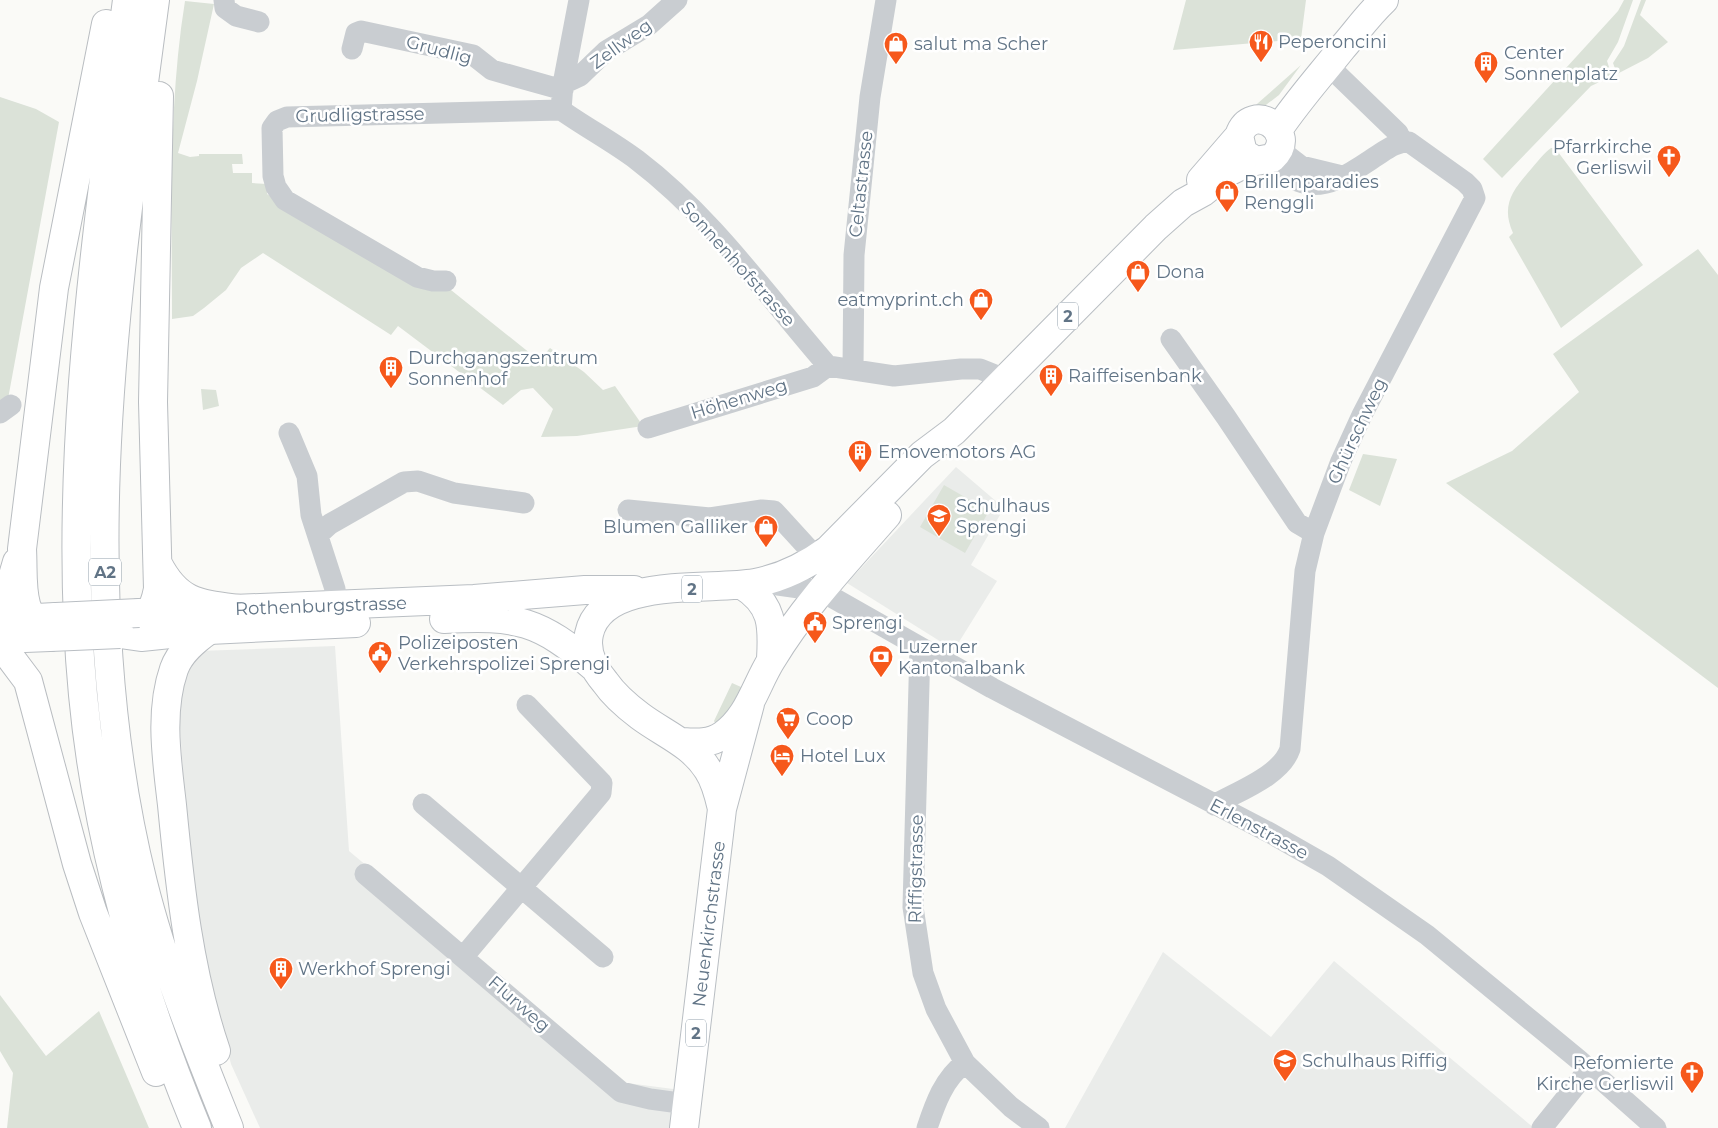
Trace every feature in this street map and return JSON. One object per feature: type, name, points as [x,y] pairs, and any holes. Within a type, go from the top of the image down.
[{"type":"main road","points":[[110,0],[97,78],[54,288],[22,549],[23,596],[45,625],[28,665],[28,681],[58,799],[93,913],[163,1091],[185,1128]]},
{"type":"main road","name":"A2","points":[[127,0],[91,294],[81,406],[78,512],[78,619],[88,740],[117,888],[144,984],[178,1082],[197,1128]]},
{"type":"main road","name":"A2","points":[[155,0],[124,240],[108,396],[104,513],[105,617],[115,736],[143,882],[175,988],[229,1128]]},
{"type":"main road","points":[[138,624],[158,589],[153,402],[156,167],[161,56],[168,0]]},
{"type":"main road","name":"2","points":[[1183,203],[1203,192],[1267,144],[1297,102],[1343,47],[1360,23],[1384,0]]},
{"type":"main road","name":"2","points":[[722,809],[750,704],[772,659],[821,591],[928,466],[954,431],[1183,203],[1196,184],[1239,136],[1240,148],[1267,144]]},
{"type":"main road","name":"2","points":[[722,809],[714,781],[707,768],[682,742],[641,717],[608,687],[595,668],[587,641],[590,628],[597,615],[616,600],[642,591],[750,584],[795,570],[828,550],[922,455],[954,431]]},
{"type":"main road","points":[[0,600],[10,586],[22,549]]},
{"type":"main road","points":[[158,564],[167,581],[189,599],[208,605],[239,609]]},
{"type":"main road","points":[[750,584],[769,614],[772,634],[772,659]]},
{"type":"main road","name":"Rothenburgstrasse","points":[[0,620],[45,625],[138,624],[209,630],[474,599],[584,590],[642,591]]},
{"type":"main road","name":"Rothenburgstrasse","points":[[138,624],[239,609],[516,621],[534,626],[557,637],[595,668]]},
{"type":"main road","name":"Rothenburgstrasse","points":[[0,639],[45,625]]},
{"type":"main road","points":[[209,630],[180,656],[172,676],[166,713],[168,770],[179,871],[193,968],[214,1046],[243,1128]]},
{"type":"main road","points":[[0,650],[10,657],[28,681]]},
{"type":"main road","points":[[682,742],[702,743],[718,738],[738,721],[750,704]]},
{"type":"main road","name":"Neuenkirchstrasse","points":[[686,1116],[722,809]]},
{"type":"street","points":[[224,0],[226,8],[236,16],[258,22]]},
{"type":"street","points":[[562,95],[579,0]]},
{"type":"street","name":"Zellweg","points":[[562,95],[606,51],[649,25],[677,0]]},
{"type":"street","name":"Celtastrasse","points":[[853,368],[854,255],[870,97],[886,0]]},
{"type":"street","name":"Grudlig","points":[[352,49],[356,33],[361,31],[473,55],[492,70],[562,95]]},
{"type":"street","points":[[1267,144],[1303,183],[1322,185],[1343,176],[1402,142],[1398,133],[1338,75]]},
{"type":"street","name":"Grudligstrasse","points":[[446,281],[432,281],[417,277],[285,200],[276,187],[273,176],[272,128],[277,120],[287,117],[562,95]]},
{"type":"street","name":"Sonnenhofstrasse","points":[[562,95],[670,189],[724,243],[828,366]]},
{"type":"street","name":"Ghürschweg","points":[[1214,804],[1275,771],[1286,760],[1291,739],[1305,571],[1314,533],[1341,461],[1362,415],[1400,339],[1471,210],[1475,198],[1472,189],[1466,182],[1417,146],[1402,142]]},
{"type":"street","points":[[1171,339],[1297,523],[1314,533]]},
{"type":"street","points":[[828,366],[853,368],[872,374],[894,376],[961,368],[980,369],[1005,379]]},
{"type":"street","name":"Höhenweg","points":[[648,428],[813,377],[828,366]]},
{"type":"street","points":[[290,433],[306,476],[311,515],[319,534],[320,547],[335,590],[337,614]]},
{"type":"street","points":[[319,534],[330,524],[404,482],[418,481],[454,493],[524,503]]},
{"type":"street","points":[[628,510],[710,518],[762,510],[774,511],[817,558]]},
{"type":"street","points":[[750,584],[821,591]]},
{"type":"street","name":"Erlenstrasse","points":[[821,591],[1026,706],[1272,834],[1377,899],[1427,935],[1589,1069],[1656,1128]]},
{"type":"street","name":"Riffigstrasse","points":[[920,647],[913,907],[915,932],[923,972],[936,1009],[965,1063],[1004,1101],[1039,1128]]},
{"type":"street","points":[[464,956],[601,793],[602,783],[527,705]]},
{"type":"street","points":[[423,804],[521,890],[603,957]]},
{"type":"street","name":"Flurweg","points":[[365,874],[464,956],[621,1092],[650,1099],[686,1116]]},
{"type":"street","points":[[927,1128],[947,1081],[955,1070],[965,1063]]},
{"type":"street","points":[[1542,1128],[1589,1069]]},
{"type":"shaded area","points":[[1186,0],[1306,0],[1301,39],[1173,50]]},
{"type":"shaded area","points":[[1624,0],[1633,0],[1618,42],[1607,61],[1612,76],[1591,86],[1502,178],[1483,159],[1618,11]]},
{"type":"shaded area","points":[[1641,0],[1646,0],[1640,15],[1668,42],[1648,58],[1617,74],[1613,63],[1624,46]]},
{"type":"shaded area","points":[[185,1],[214,4],[197,81],[178,153],[190,157],[199,156],[199,154],[242,154],[243,164],[232,164],[233,173],[252,173],[252,183],[267,184],[267,194],[298,214],[446,286],[536,358],[541,358],[550,348],[584,372],[603,390],[615,386],[643,426],[577,436],[541,437],[553,409],[533,388],[521,390],[503,405],[398,326],[391,335],[263,253],[241,268],[226,290],[193,316],[172,319],[173,120]]},
{"type":"shaded area","points":[[1301,65],[1279,95],[1262,108],[1249,111]]},
{"type":"shaded area","points":[[0,97],[36,109],[59,122],[8,399],[0,404]]},
{"type":"shaded area","points":[[1551,148],[1555,148],[1643,265],[1561,328],[1509,237],[1513,233],[1508,214],[1511,198],[1525,176]]},
{"type":"shaded area","points":[[1698,249],[1718,275],[1718,688],[1446,483],[1512,451],[1579,392],[1553,354]]},
{"type":"shaded area","points":[[201,389],[216,390],[219,406],[203,410]]},
{"type":"shaded area","points":[[1363,454],[1397,459],[1380,506],[1349,490]]},
{"type":"shaded area","name":"Schulhaus Sprengi","points":[[956,467],[1004,508],[971,565],[997,581],[954,650],[847,583]]},
{"type":"shaded area","points":[[944,485],[989,511],[965,553],[920,527]]},
{"type":"shaded area","points":[[335,646],[349,851],[627,1083],[681,1090],[676,1128],[260,1128],[231,1064],[204,957],[187,836],[178,695],[198,651]]},
{"type":"shaded area","points":[[732,683],[741,687],[736,703],[725,717],[715,723],[714,721]]},
{"type":"shaded area","name":"Schulhaus Riffig","points":[[1163,952],[1271,1037],[1334,961],[1534,1128],[1065,1128]]},
{"type":"shaded area","points":[[0,995],[46,1056],[99,1011],[149,1128],[7,1128],[13,1073],[0,1051]]},
{"type":"place","name":"Peperoncini","points":[[1261,63]]},
{"type":"place","name":"salut ma Scher","points":[[896,65]]},
{"type":"place","name":"Center Sonnenplatz","points":[[1486,84]]},
{"type":"place","name":"Pfarrkirche Gerliswil","points":[[1669,178]]},
{"type":"place","name":"Brillenparadies Renggli","points":[[1227,213]]},
{"type":"place","name":"Dona","points":[[1138,293]]},
{"type":"place","name":"eatmyprint.ch","points":[[981,321]]},
{"type":"place","name":"Durchgangszentrum Sonnenhof","points":[[391,389]]},
{"type":"place","name":"Raiffeisenbank","points":[[1051,397]]},
{"type":"place","name":"Emovemotors AG","points":[[860,473]]},
{"type":"place","name":"Schulhaus Sprengi","points":[[939,537]]},
{"type":"place","name":"Blumen Galliker","points":[[766,548]]},
{"type":"place","name":"Sprengi","points":[[815,644]]},
{"type":"place","name":"Polizeiposten Verkehrspolizei Sprengi","points":[[380,674]]},
{"type":"place","name":"Luzerner Kantonalbank","points":[[881,678]]},
{"type":"place","name":"Coop","points":[[788,740]]},
{"type":"place","name":"Hotel Lux","points":[[782,777]]},
{"type":"place","name":"Werkhof Sprengi","points":[[281,990]]},
{"type":"place","name":"Schulhaus Riffig","points":[[1285,1082]]},
{"type":"place","name":"Refomierte Kirche Gerliswil","points":[[1692,1094]]}]
